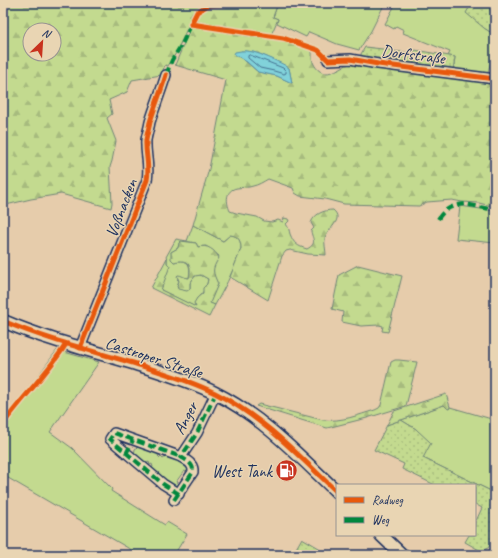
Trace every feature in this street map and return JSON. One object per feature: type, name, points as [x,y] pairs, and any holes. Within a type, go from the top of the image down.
[{"type":"main road","name":"Castroper Straße","points":[[3,321],[45,337],[175,376],[201,386],[254,416],[273,431],[336,491]]},
{"type":"main road","points":[[382,536],[402,555]]},
{"type":"street","name":"Dorfstraße","points":[[328,60],[350,58],[378,64],[495,79]]},
{"type":"street","name":"Voßnacken","points":[[80,348],[147,180],[149,169],[146,147],[147,134],[166,75]]},
{"type":"street","name":"Anger","points":[[181,457],[197,433],[216,394]]},
{"type":"street","name":"Anger","points":[[114,433],[133,440],[181,457],[192,464],[193,472],[176,497],[110,439],[114,433]]},
{"type":"street","points":[[126,454],[133,440]]},
{"type":"green space","points":[[3,3],[208,3],[194,13],[176,53],[168,66],[165,65],[161,75],[132,80],[127,92],[109,100],[112,114],[107,118],[116,141],[110,167],[111,208],[61,194],[3,206]]},
{"type":"green space","points":[[245,3],[278,3],[273,17],[278,19],[271,35],[201,24],[196,18],[201,12],[212,7]]},
{"type":"green space","points":[[278,3],[385,3],[371,31],[359,50],[337,44],[309,32],[306,37],[277,23],[278,19],[273,17]]},
{"type":"green space","points":[[396,3],[464,3],[484,28],[495,35],[495,44],[487,77],[453,72],[455,57],[448,56],[450,52],[403,33],[404,30],[396,26],[394,29],[385,24]]},
{"type":"green space","points":[[464,3],[492,3],[495,5],[495,35],[466,13],[469,8]]},
{"type":"green space","points":[[193,26],[282,41],[307,48],[311,51],[315,66],[318,70],[325,73],[332,72],[354,63],[495,81],[495,207],[479,203],[452,200],[427,202],[419,206],[344,204],[325,199],[300,196],[295,193],[293,188],[268,179],[255,186],[233,189],[228,194],[227,200],[230,211],[257,217],[264,221],[272,222],[278,220],[283,222],[284,218],[288,219],[289,221],[286,224],[294,242],[298,246],[307,249],[314,241],[311,231],[314,228],[311,223],[314,217],[320,213],[333,210],[337,217],[325,238],[326,255],[308,254],[290,250],[286,251],[282,256],[268,300],[230,277],[241,249],[240,241],[237,238],[230,235],[223,241],[193,225],[209,169],[226,80],[175,65],[191,27]],"holes":[[[241,51],[266,56],[289,68],[292,83],[277,76],[258,72],[244,60]]]},
{"type":"green space","points":[[365,47],[414,53],[415,50],[455,57],[453,72],[361,58],[361,54]]},
{"type":"green space","points":[[460,206],[495,211],[495,243],[456,239]]},
{"type":"green space","points":[[193,225],[223,241],[230,235],[233,235],[240,241],[241,246],[233,269],[215,305],[209,303],[218,284],[213,270],[219,256],[206,246],[198,247],[196,243],[184,241],[179,243],[178,248],[171,252],[174,262],[186,262],[190,269],[189,278],[177,279],[179,281],[177,286],[190,288],[190,283],[197,275],[208,279],[207,285],[197,298],[197,308],[161,290],[167,263],[166,257],[176,239],[187,241]]},
{"type":"green space","points":[[181,241],[196,243],[198,247],[208,247],[215,252],[219,258],[214,268],[215,277],[218,284],[210,303],[215,305],[209,317],[151,288],[167,258],[167,263],[170,266],[161,290],[196,307],[194,303],[203,293],[203,288],[207,284],[208,279],[201,275],[195,276],[190,283],[190,289],[187,291],[178,289],[177,286],[179,281],[177,276],[179,275],[189,278],[190,274],[190,267],[186,262],[174,262],[171,259],[171,252],[178,248]]},
{"type":"green space","points":[[358,265],[402,276],[388,332],[382,331],[383,326],[379,325],[361,326],[342,322],[343,312],[332,309],[339,275]]},
{"type":"green space","points":[[57,350],[99,362],[50,432],[72,448],[112,489],[111,491],[165,525],[167,522],[187,534],[174,555],[140,555],[3,475],[3,420]]},
{"type":"green space","points":[[395,360],[417,362],[406,406],[327,428],[256,406],[259,404],[323,420],[350,418],[375,410],[381,405],[391,362]]},
{"type":"green space","points":[[446,394],[450,407],[449,409],[444,405],[387,425],[394,411]]},
{"type":"green space","points":[[444,405],[449,409],[450,407],[495,420],[495,493],[423,458],[416,429],[401,420]]},
{"type":"green space","points":[[401,420],[416,429],[431,443],[423,458],[495,493],[495,539],[488,548],[481,551],[465,542],[468,536],[476,536],[476,521],[482,508],[476,505],[476,484],[433,484],[402,469],[404,464],[374,450],[387,425]]},
{"type":"green space","points":[[139,446],[161,452],[158,456],[163,459],[168,455],[180,461],[189,468],[188,473],[184,471],[176,482],[181,485],[176,488],[148,469],[153,467],[152,464],[150,465],[149,462],[144,465],[134,455],[135,449]]},
{"type":"green space","points":[[302,538],[319,548],[315,555],[299,555],[294,552]]},
{"type":"water","points":[[241,51],[257,53],[285,65],[289,68],[292,83],[277,76],[258,72],[247,62],[234,54],[235,52]]},
{"type":"marked path","points":[[166,75],[172,60],[182,44],[193,21]]},
{"type":"marked path","points":[[438,219],[446,210],[465,204],[495,210]]},
{"type":"marked path","points":[[174,500],[193,472],[193,469],[188,461],[181,457],[197,433],[216,393]]},
{"type":"marked path","points":[[179,494],[163,484],[110,439],[114,433],[181,457]]},
{"type":"marked path","points":[[126,454],[133,440]]},
{"type":"cycle path","points":[[241,3],[208,5],[197,12],[191,24],[283,38],[318,50],[328,60],[350,59],[495,79]]},
{"type":"cycle path","points":[[80,348],[147,180],[148,170],[146,140],[150,122],[166,75]]},
{"type":"cycle path","points":[[3,321],[51,339],[175,376],[215,393],[265,425],[336,491]]},
{"type":"cycle path","points":[[3,424],[59,355],[66,344]]},
{"type":"place","name":"West Tank","points":[[287,471]]}]
